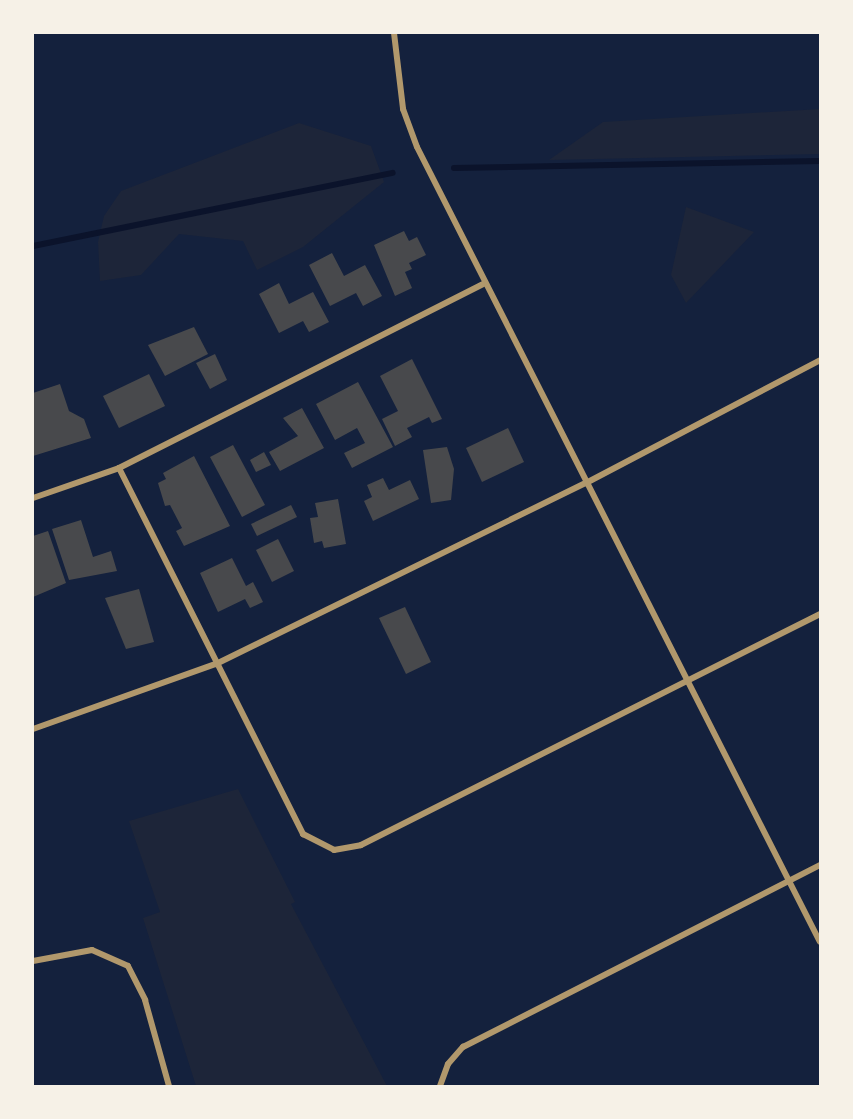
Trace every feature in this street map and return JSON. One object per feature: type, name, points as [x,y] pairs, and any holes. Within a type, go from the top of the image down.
[{"type":"street","points":[[394,33],[403,110],[483,284],[820,942]]},
{"type":"street","points":[[33,498],[119,468],[483,284]]},
{"type":"street","points":[[33,729],[216,664],[586,483],[820,360]]},
{"type":"street","points":[[119,468],[303,834],[334,850],[361,845],[820,614]]},
{"type":"street","points":[[440,1086],[448,1064],[463,1047],[820,865]]},
{"type":"street","points":[[33,962],[92,950],[128,966],[145,1000],[169,1086]]},
{"type":"shaded area","points":[[820,109],[820,154],[549,160],[603,122]]},
{"type":"shaded area","points":[[299,123],[371,146],[384,182],[303,247],[257,270],[243,241],[179,234],[141,275],[100,281],[98,242],[104,216],[121,191]]},
{"type":"shaded area","points":[[686,207],[754,232],[686,303],[671,275]]},
{"type":"shaded area","points":[[238,789],[295,902],[291,904],[387,1086],[196,1086],[143,918],[160,912],[129,821]]},
{"type":"building","points":[[404,231],[409,241],[417,237],[426,255],[409,263],[412,269],[405,272],[412,288],[395,296],[374,245]]},
{"type":"building","points":[[332,253],[344,276],[365,265],[382,296],[363,306],[356,293],[330,306],[309,265]]},
{"type":"building","points":[[279,283],[289,304],[313,292],[329,322],[309,332],[303,321],[279,333],[259,294]]},
{"type":"building","points":[[194,327],[208,354],[165,376],[148,345]]},
{"type":"building","points":[[215,354],[227,380],[210,389],[196,363]]},
{"type":"building","points":[[412,359],[442,419],[432,423],[429,417],[407,428],[412,437],[395,446],[382,419],[398,411],[380,376]]},
{"type":"building","points":[[149,374],[165,406],[119,428],[103,396]]},
{"type":"building","points":[[358,382],[393,447],[352,468],[344,453],[365,443],[357,428],[335,440],[316,404]]},
{"type":"building","points":[[60,384],[69,411],[84,419],[91,438],[33,456],[33,393]]},
{"type":"building","points":[[302,408],[324,448],[280,471],[269,452],[298,436],[283,418]]},
{"type":"building","points":[[508,428],[524,462],[482,482],[466,448]]},
{"type":"building","points":[[233,445],[265,505],[242,517],[210,457]]},
{"type":"building","points":[[447,447],[454,469],[451,500],[431,503],[423,450]]},
{"type":"building","points":[[264,452],[271,465],[256,472],[250,460]]},
{"type":"building","points":[[194,456],[230,526],[184,546],[176,531],[182,528],[170,505],[165,506],[158,483],[166,479],[163,473]]},
{"type":"building","points":[[383,478],[389,490],[410,480],[419,499],[373,521],[364,501],[372,497],[367,485]]},
{"type":"building","points":[[338,499],[346,544],[324,548],[322,541],[314,543],[310,518],[318,517],[315,503]]},
{"type":"building","points":[[291,505],[297,517],[257,536],[251,524]]},
{"type":"building","points":[[81,520],[93,557],[111,551],[117,571],[69,580],[52,529]]},
{"type":"building","points":[[48,531],[66,583],[33,597],[33,536]]},
{"type":"building","points":[[278,539],[294,571],[272,582],[256,550]]},
{"type":"building","points":[[232,558],[246,586],[253,582],[263,602],[250,608],[245,599],[218,612],[200,573]]},
{"type":"building","points":[[139,589],[154,642],[126,649],[105,598]]},
{"type":"building","points":[[405,607],[431,662],[406,674],[379,618]]},
{"type":"waterway","points":[[454,168],[820,161]]},
{"type":"waterway","points":[[33,246],[393,173]]}]
